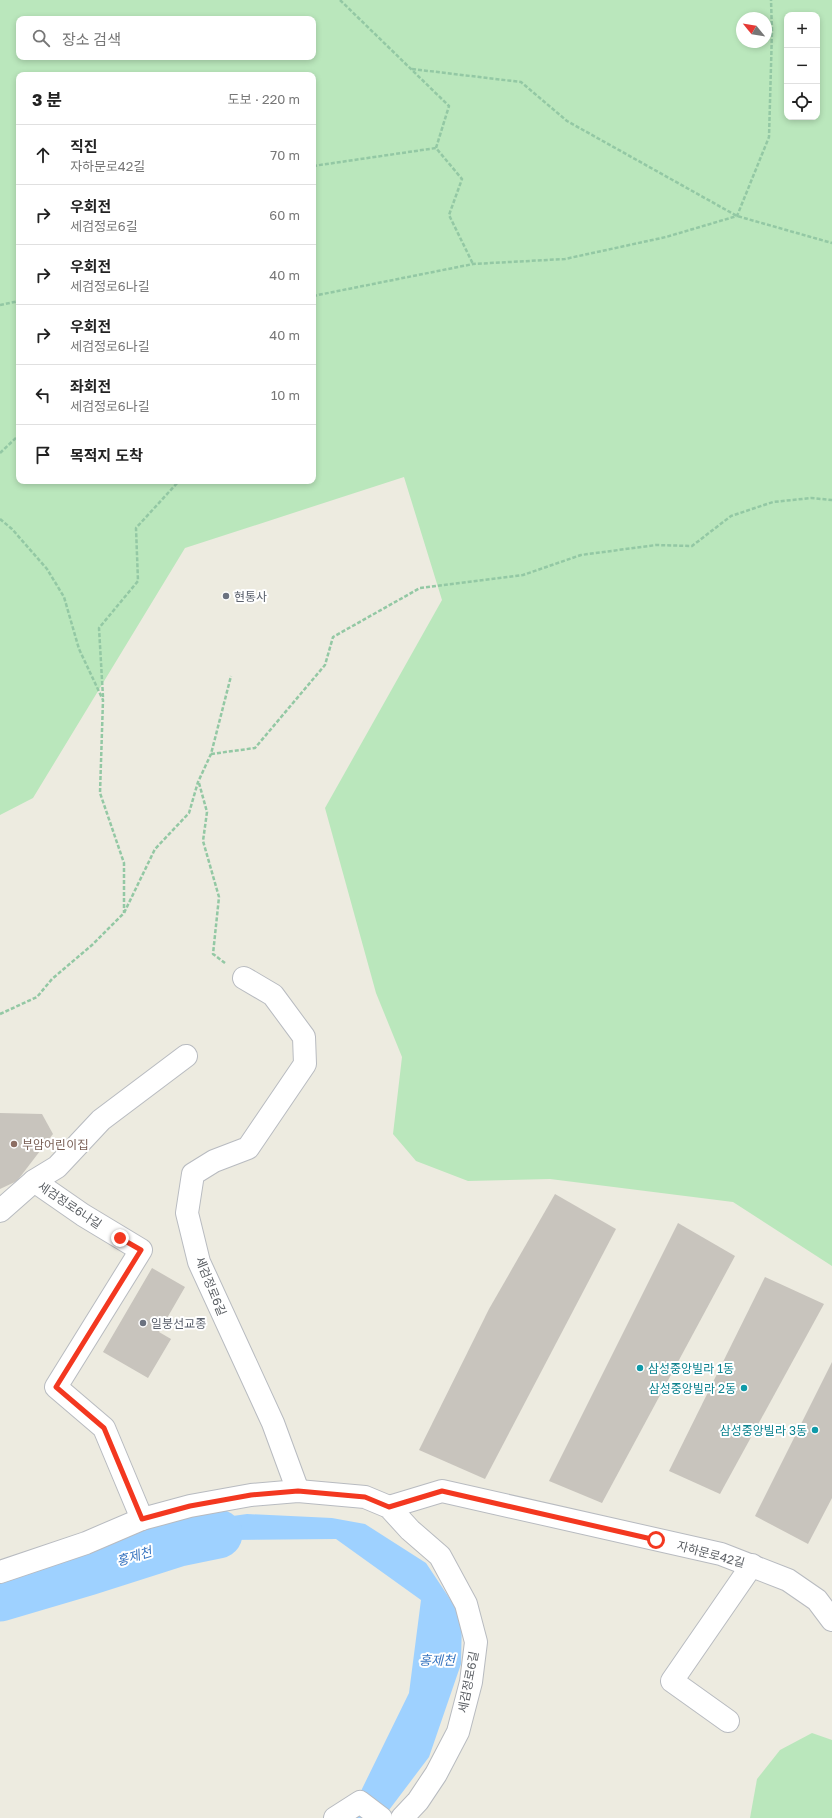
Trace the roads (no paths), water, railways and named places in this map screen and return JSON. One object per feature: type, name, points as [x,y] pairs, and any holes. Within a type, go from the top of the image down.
[{"type":"street","name":"세검정로6길","points":[[244,978],[273,995],[304,1038],[305,1064],[248,1148],[214,1161],[193,1174],[187,1213],[199,1262],[273,1423],[298,1491]]},
{"type":"street","name":"세검정로6나길","points":[[142,1519],[104,1428],[56,1387],[141,1250],[82,1215],[34,1181],[56,1167],[101,1120],[186,1056]]},
{"type":"street","points":[[0,1211],[34,1181]]},
{"type":"street","name":"세검정로6길","points":[[0,1572],[86,1543],[142,1519],[190,1506],[251,1495],[298,1491],[365,1497],[389,1507],[410,1530],[440,1556],[466,1604],[476,1642],[471,1682],[458,1732],[436,1774],[418,1801],[402,1818]]},
{"type":"street","name":"자하문로42길","points":[[389,1507],[442,1491],[721,1554],[788,1580],[817,1600],[832,1620]]},
{"type":"street","name":"자하문로42길","points":[[728,1721],[672,1681],[752,1565]]},
{"type":"street","points":[[335,1818],[360,1802],[381,1818]]},
{"type":"water","name":"홍제천","points":[[247,1514],[332,1518],[365,1524],[426,1563],[462,1617],[461,1664],[429,1757],[383,1818],[323,1818],[360,1793],[409,1693],[421,1600],[336,1539],[219,1540],[118,1556],[0,1589],[0,1567],[132,1530]]},
{"type":"waterway","name":"홍제천","points":[[0,1597],[179,1542],[218,1534]]},
{"type":"place","name":"현통사","points":[[226,596]]},
{"type":"place","name":"부암어린이집","points":[[14,1144]]},
{"type":"place","name":"일붕선교종","points":[[143,1323]]},
{"type":"place","name":"삼성중앙빌라 1동","points":[[640,1368]]},
{"type":"place","name":"삼성중앙빌라 2동","points":[[744,1388]]},
{"type":"place","name":"삼성중앙빌라 3동","points":[[815,1430]]}]
